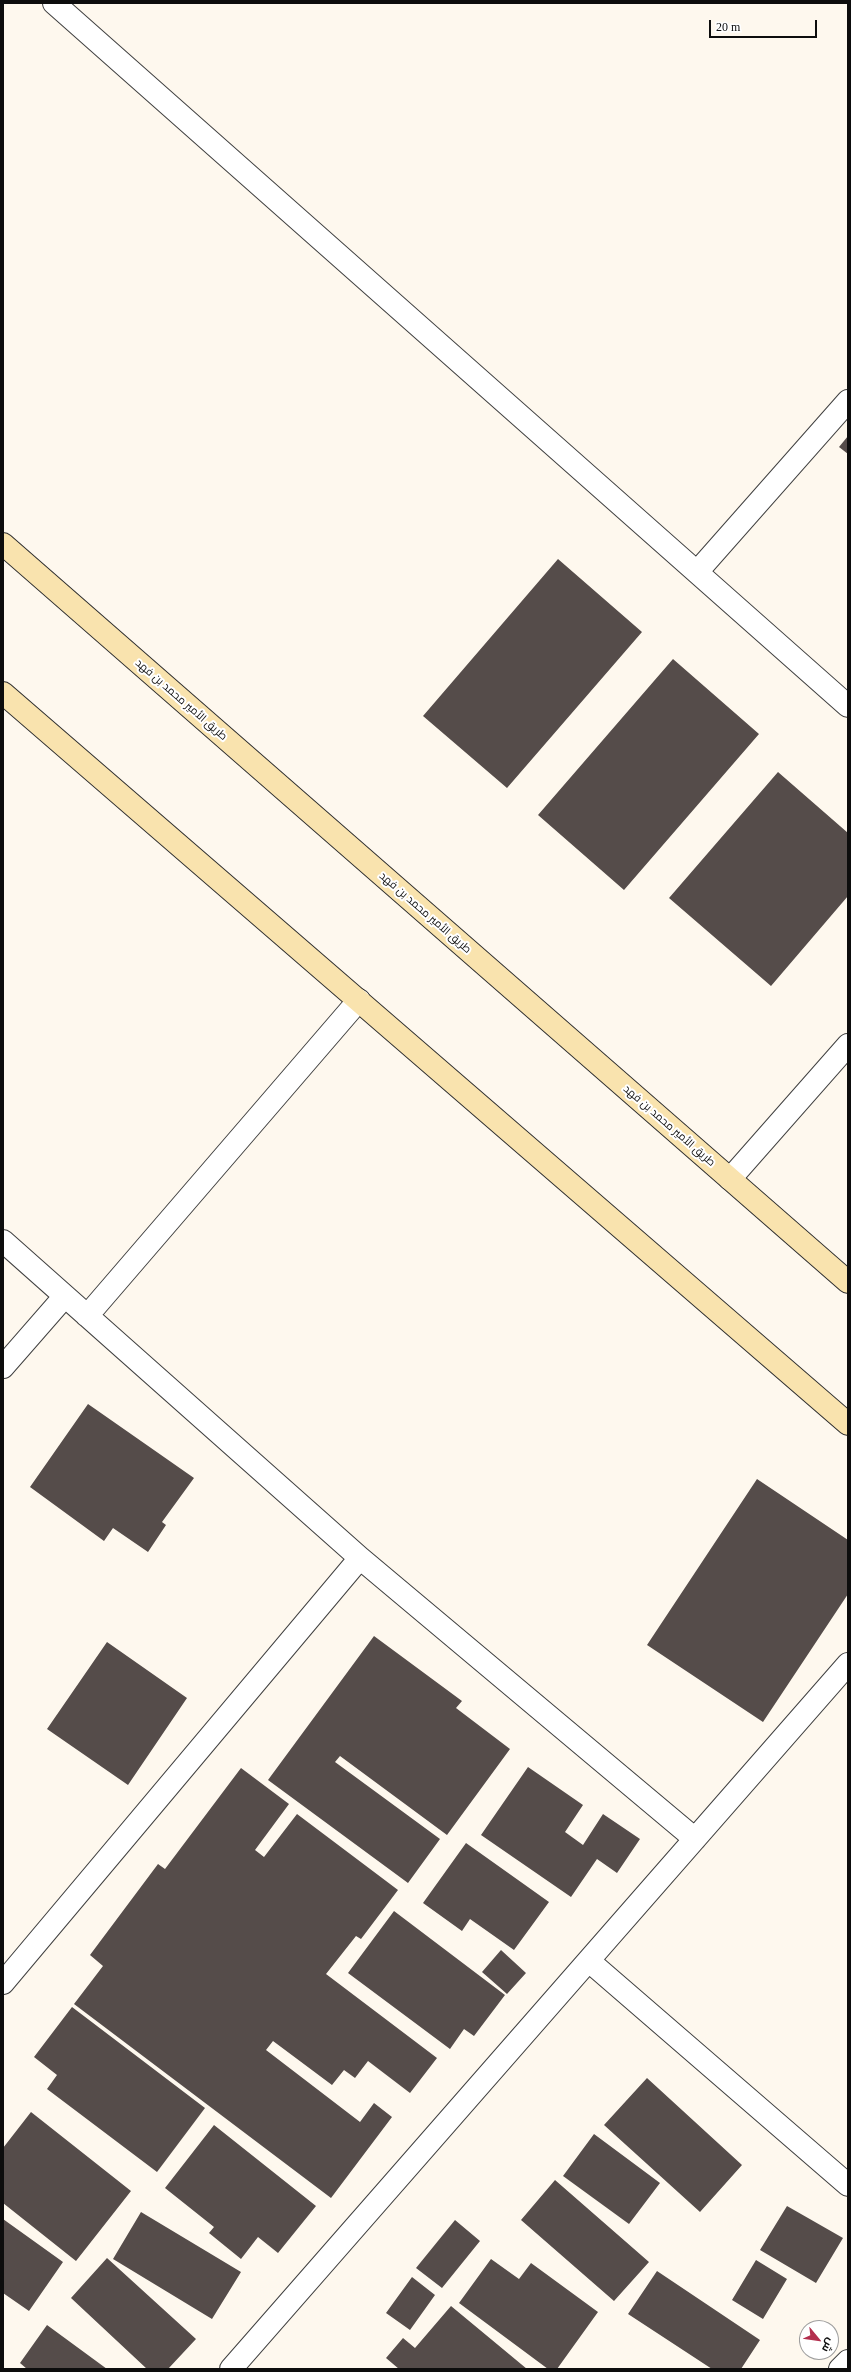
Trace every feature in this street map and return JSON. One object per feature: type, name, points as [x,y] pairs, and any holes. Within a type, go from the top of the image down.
[{"type":"street","points":[[56,4],[848,706]]},
{"type":"street","points":[[697,572],[848,401]]},
{"type":"street","name":"طريق الأمير محمد بن فهد","points":[[3,544],[848,1282]]},
{"type":"street","points":[[3,693],[848,1424]]},
{"type":"street","points":[[87,1316],[359,1000]]},
{"type":"street","points":[[730,1179],[848,1045]]},
{"type":"street","points":[[3,1241],[360,1558],[695,1840]]},
{"type":"street","points":[[3,1367],[65,1296]]},
{"type":"street","points":[[3,1983],[360,1558]]},
{"type":"street","points":[[231,2369],[848,1664]]},
{"type":"street","points":[[589,1961],[848,2185]]},
{"type":"street","points":[[840,2369],[848,2361]]},
{"type":"building","points":[[848,436],[848,454],[839,447]]},
{"type":"building","points":[[558,559],[642,632],[507,788],[423,716]]},
{"type":"building","points":[[673,659],[759,734],[624,890],[538,815]]},
{"type":"building","points":[[778,772],[848,833],[848,896],[771,986],[669,898]]},
{"type":"building","points":[[88,1404],[194,1478],[162,1522],[166,1525],[148,1552],[113,1528],[104,1541],[30,1487]]},
{"type":"building","points":[[757,1479],[848,1540],[848,1594],[763,1722],[647,1645]]},
{"type":"building","points":[[374,1636],[462,1701],[456,1708],[510,1749],[447,1835],[340,1756],[335,1762],[440,1839],[408,1883],[268,1780]]},
{"type":"building","points":[[107,1642],[187,1698],[128,1785],[47,1729]]},
{"type":"building","points":[[528,1767],[583,1805],[565,1832],[583,1845],[603,1814],[640,1839],[617,1873],[597,1859],[571,1897],[481,1835]]},
{"type":"building","points":[[241,1768],[289,1804],[255,1850],[264,1857],[297,1814],[398,1890],[361,1939],[356,1936],[326,1974],[437,2058],[410,2093],[368,2061],[355,2078],[344,2070],[332,2085],[273,2041],[266,2050],[360,2122],[374,2103],[392,2117],[331,2198],[74,2004],[103,1966],[90,1955],[158,1864],[165,1869]]},
{"type":"building","points":[[466,1843],[549,1902],[514,1950],[470,1919],[462,1931],[423,1903]]},
{"type":"building","points":[[394,1911],[505,1995],[474,2036],[464,2029],[450,2049],[348,1973]]},
{"type":"building","points":[[501,1950],[526,1973],[507,1994],[482,1972]]},
{"type":"building","points":[[72,2007],[205,2108],[157,2172],[47,2089],[57,2075],[34,2057]]},
{"type":"building","points":[[647,2078],[742,2165],[700,2212],[604,2125]]},
{"type":"building","points":[[31,2112],[131,2191],[76,2261],[3,2203],[3,2148]]},
{"type":"building","points":[[214,2125],[316,2206],[278,2253],[258,2237],[241,2259],[209,2233],[214,2227],[165,2188]]},
{"type":"building","points":[[594,2134],[660,2183],[629,2224],[563,2176]]},
{"type":"building","points":[[555,2180],[649,2262],[614,2301],[521,2220]]},
{"type":"building","points":[[787,2206],[843,2238],[816,2283],[760,2250]]},
{"type":"building","points":[[141,2212],[241,2272],[212,2319],[113,2259]]},
{"type":"building","points":[[3,2219],[63,2262],[29,2311],[3,2293]]},
{"type":"building","points":[[455,2220],[480,2241],[442,2288],[416,2268]]},
{"type":"building","points":[[107,2258],[196,2339],[168,2369],[147,2369],[71,2298]]},
{"type":"building","points":[[491,2259],[519,2279],[531,2263],[598,2312],[557,2369],[548,2369],[459,2303]]},
{"type":"building","points":[[756,2260],[787,2279],[763,2319],[732,2300]]},
{"type":"building","points":[[657,2271],[760,2340],[741,2369],[712,2369],[628,2314]]},
{"type":"building","points":[[412,2277],[435,2295],[410,2330],[386,2313]]},
{"type":"building","points":[[451,2306],[527,2369],[399,2369],[386,2358],[403,2338],[415,2348]]},
{"type":"building","points":[[47,2325],[107,2369],[27,2369],[20,2363]]}]
